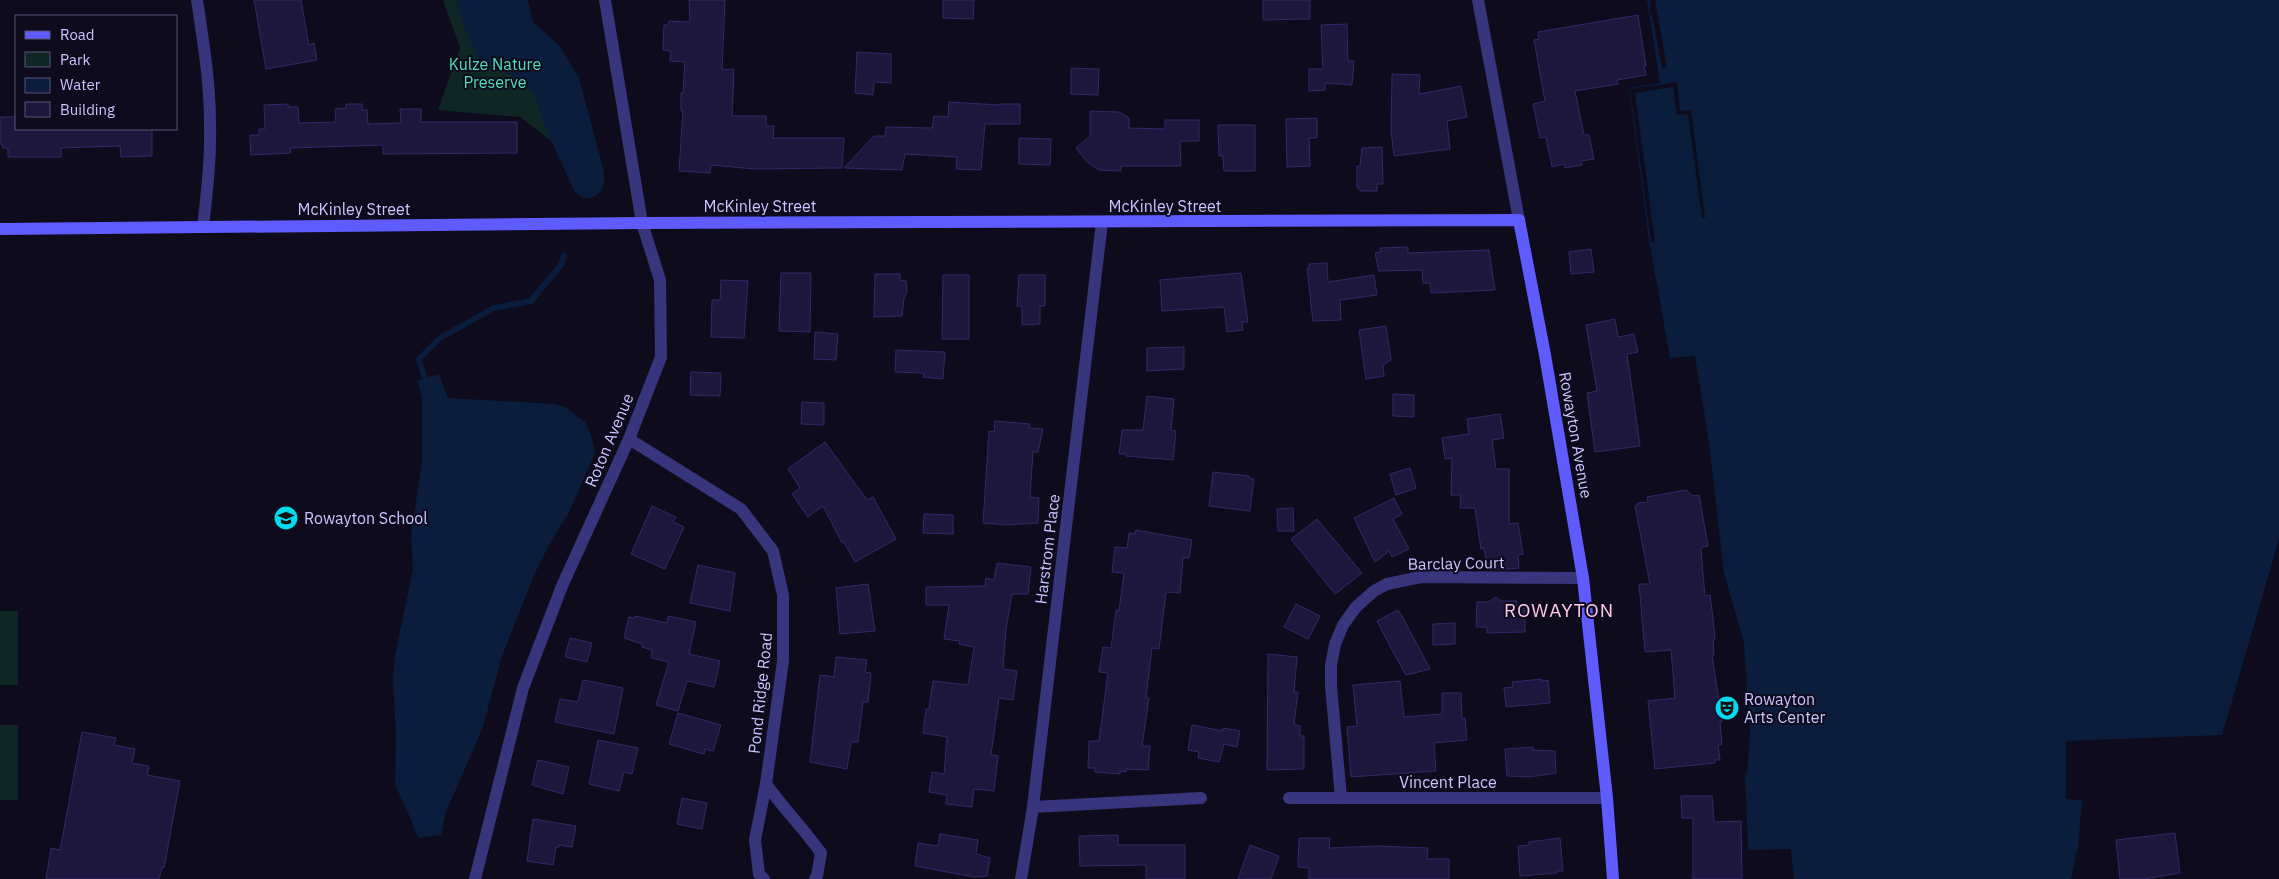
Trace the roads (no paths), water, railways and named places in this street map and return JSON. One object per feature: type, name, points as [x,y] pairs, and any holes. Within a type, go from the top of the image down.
[{"type":"main road","name":"McKinley Street","points":[[0,229],[642,223],[1519,220]]},
{"type":"main road","name":"Rowayton Avenue","points":[[1519,220],[1545,355],[1583,578],[1607,798],[1613,879]]},
{"type":"street","points":[[197,0],[205,59],[210,122],[209,171],[203,227]]},
{"type":"street","name":"Roton Avenue","points":[[474,879],[523,688],[562,586],[629,439],[661,357],[660,280],[642,223],[605,0]]},
{"type":"street","name":"Rowayton Avenue","points":[[1478,0],[1519,220]]},
{"type":"street","name":"Harstrom Place","points":[[1021,879],[1034,807],[1102,222]]},
{"type":"street","name":"Pond Ridge Road","points":[[629,439],[741,509],[773,551],[783,595],[783,661],[766,784],[755,840],[759,874],[764,879]]},
{"type":"street","name":"Barclay Court","points":[[1341,798],[1331,686],[1331,665],[1335,644],[1343,625],[1356,607],[1374,591],[1387,584],[1412,578],[1583,578]]},
{"type":"street","points":[[766,784],[783,807],[807,833],[821,853],[815,879]]},
{"type":"street","points":[[1034,807],[1201,798]]},
{"type":"street","name":"Vincent Place","points":[[1289,798],[1607,798]]},
{"type":"water","points":[[456,0],[528,0],[533,22],[559,45],[579,78],[604,172],[603,188],[594,197],[583,198],[575,192],[546,130],[534,93],[517,78],[501,71],[485,68],[480,64],[463,23]]},
{"type":"water","points":[[1647,0],[2279,0],[2279,539],[2222,735],[2066,741],[2066,799],[2082,800],[2078,847],[2071,879],[1794,879],[1791,849],[1748,850],[1745,774],[1747,774],[1750,735],[1744,643],[1724,573],[1709,442],[1695,356],[1670,358],[1649,240],[1629,88],[1660,83]]},
{"type":"water","points":[[439,374],[448,398],[555,404],[565,407],[585,422],[591,435],[595,453],[569,512],[535,573],[502,656],[483,727],[446,812],[441,835],[418,838],[395,785],[396,738],[393,679],[395,655],[413,570],[411,536],[422,461],[422,398],[417,380]]},
{"type":"waterway","points":[[427,386],[419,359],[440,338],[494,308],[531,301],[561,265],[564,256]]},
{"type":"place","name":"Rowayton School","points":[[286,518]]},
{"type":"place","name":"Rowayton Arts Center","points":[[1727,708]]},
{"type":"district","name":"ROWAYTON","points":[[1559,610]]},
{"type":"park label","name":"Kulze Nature Preserve","points":[[495,73]]}]
